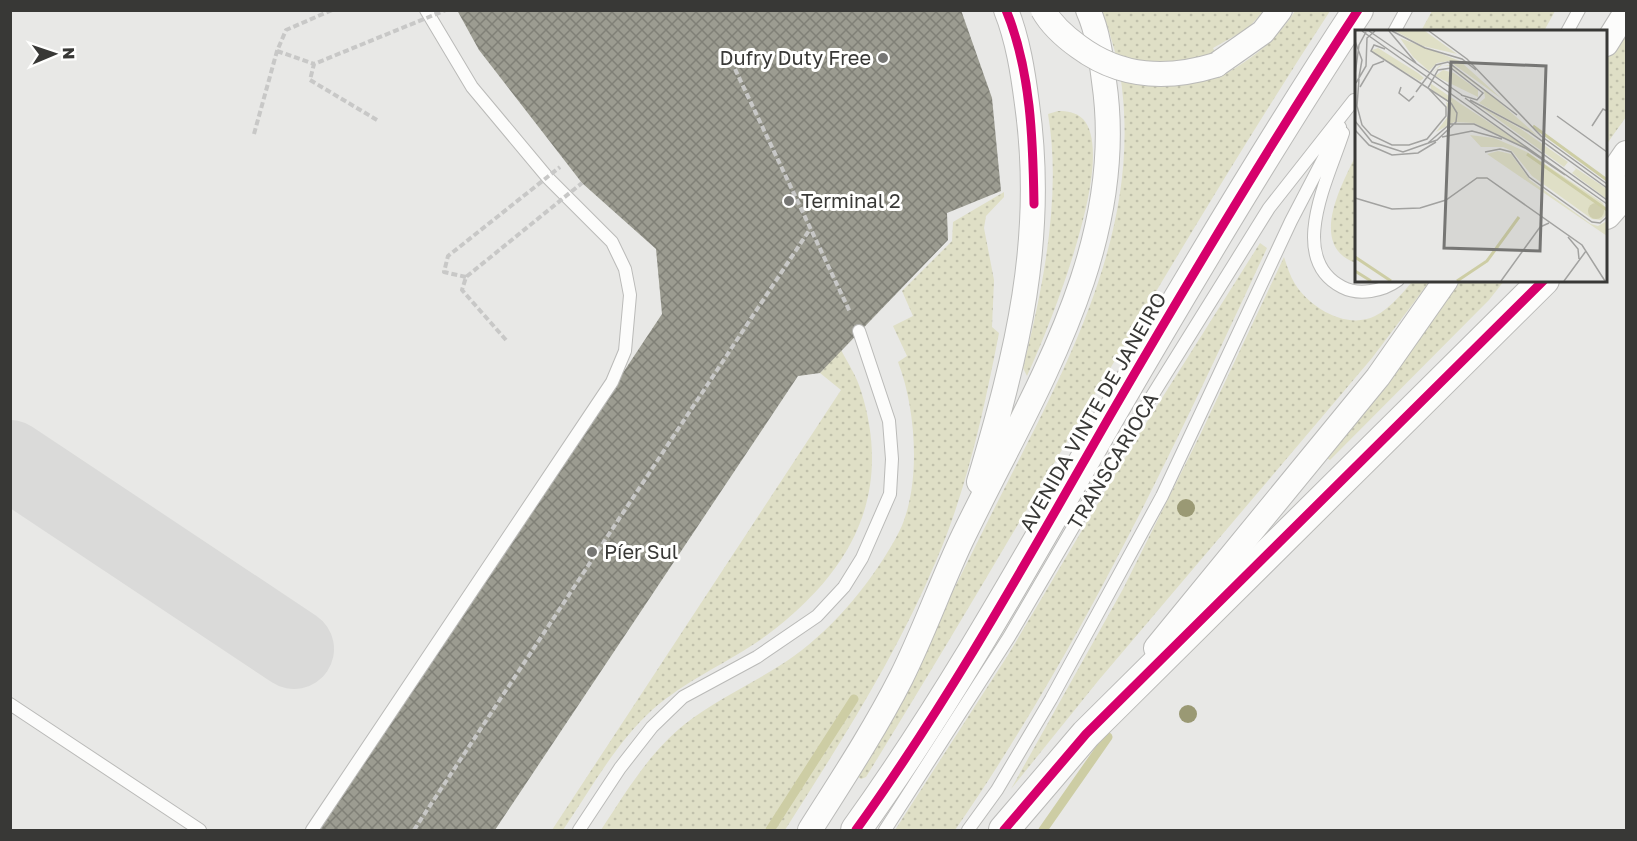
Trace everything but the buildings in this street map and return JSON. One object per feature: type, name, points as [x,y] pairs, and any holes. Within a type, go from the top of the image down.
[{"type":"street","points":[[961,542],[1000,405],[1024,308],[1032,249],[1033,160],[1023,71],[1006,10]]},
{"type":"street","points":[[1043,10],[1061,33],[1109,66],[1157,75],[1197,71],[1216,65],[1263,32],[1280,10]]},
{"type":"street","points":[[810,831],[901,679],[961,542],[1065,329],[1085,276],[1096,231],[1107,166],[1108,122],[1100,51],[1088,10]]},
{"type":"street","name":"AVENIDA VINTE DE JANEIRO","points":[[856,831],[990,627],[1112,412],[1239,199],[1358,10]]},
{"type":"street","points":[[1607,41],[1626,12]]},
{"type":"street","points":[[1607,179],[1626,153]]},
{"type":"street","points":[[1607,212],[1626,191]]},
{"type":"street","points":[[1004,831],[1378,377],[1445,282]]},
{"type":"street","points":[[1086,734],[1543,282]]},
{"type":"lane","points":[[312,831],[612,382],[625,351],[630,295],[625,269],[612,242],[548,178],[472,87],[426,10]]},
{"type":"lane","points":[[1395,30],[1406,10]]},
{"type":"lane","points":[[1568,30],[1580,10]]},
{"type":"lane","points":[[1355,98],[1314,224],[1313,242],[1316,261],[1325,275],[1347,289],[1374,290],[1388,287],[1395,282]]},
{"type":"lane","points":[[968,831],[997,790],[1051,699],[1162,496],[1291,221],[1355,98]]},
{"type":"lane","name":"TRANSCARIOCA","points":[[885,831],[1009,637],[1119,449],[1269,208],[1355,98]]},
{"type":"lane","points":[[579,831],[620,768],[652,727],[683,697],[757,657],[817,616],[844,587],[862,558],[890,494],[892,459],[889,421],[859,331]]},
{"type":"lane","points":[[10,704],[200,831]]},
{"type":"path","points":[[254,134],[277,51],[286,30],[332,10]]},
{"type":"path","points":[[277,51],[314,64],[446,10]]},
{"type":"path","points":[[314,64],[310,80],[377,120]]},
{"type":"path","points":[[735,69],[859,331]]},
{"type":"path","points":[[466,277],[444,272],[448,256],[560,167]]},
{"type":"path","points":[[506,340],[462,290],[466,277],[582,183]]},
{"type":"path","points":[[414,831],[810,229]]},
{"type":"green space","points":[[1432,10],[1555,11],[1545,30],[1422,30]]},
{"type":"green space","points":[[1102,11],[1264,11],[1247,29],[1213,48],[1225,74],[1264,47],[1295,11],[1330,11],[1211,200],[866,777],[861,779],[858,777],[1065,366],[1087,314],[1105,262],[1117,209],[1124,154],[1123,98],[1120,76],[1113,43]]},
{"type":"green space","points":[[1626,26],[1626,117],[1607,144],[1607,55]]},
{"type":"green space","points":[[1058,111],[1071,112],[1083,119],[1092,139],[1092,169],[1076,246],[1063,286],[1027,376],[1023,368],[1043,274],[1052,209],[1052,145],[1048,114]]},
{"type":"green space","points":[[1355,157],[1355,262],[1342,255],[1334,243],[1331,230],[1332,214]]},
{"type":"green space","points":[[1004,192],[1004,197],[986,216],[984,228],[994,280],[992,327],[999,333],[981,420],[957,506],[936,561],[903,631],[866,699],[806,797],[785,830],[601,830],[639,774],[672,735],[698,714],[781,665],[810,644],[839,616],[878,567],[899,532],[906,513],[914,470],[909,401],[898,362],[907,356],[893,326],[913,316],[902,291],[952,241],[953,222]]},
{"type":"green space","points":[[1260,243],[1267,248],[1161,472],[1085,619],[1001,761],[955,830],[895,830],[1008,655],[1138,436]]},
{"type":"green space","points":[[1284,257],[1295,284],[1302,293],[1320,308],[1341,318],[1364,320],[1375,316],[1396,300],[1412,282],[1429,282],[1372,358],[1098,681],[1011,789],[1123,589],[1200,435]]},
{"type":"green space","points":[[1455,282],[1503,282],[1489,300],[1330,460],[1323,456]]},
{"type":"green space","points":[[841,350],[861,391],[870,429],[872,465],[868,498],[858,529],[842,558],[821,585],[796,611],[767,635],[680,689],[652,710],[626,737],[563,830],[552,830],[841,390],[820,373]]},
{"type":"waterway","points":[[770,830],[854,699]]},
{"type":"waterway","points":[[1043,830],[1108,737]]},
{"type":"taxiway","points":[[10,460],[294,649]]},
{"type":"cycle path","points":[[1006,10],[1026,81],[1033,156],[1034,204]]},
{"type":"cycle path","points":[[856,830],[957,678],[1201,261],[1262,160],[1358,10]]},
{"type":"cycle path","points":[[1004,830],[1086,734],[1542,282]]},
{"type":"place","name":"Dufry Duty Free","points":[[883,58]]},
{"type":"place","name":"Terminal 2","points":[[789,201]]},
{"type":"place","name":"Píer Sul","points":[[592,552]]}]
